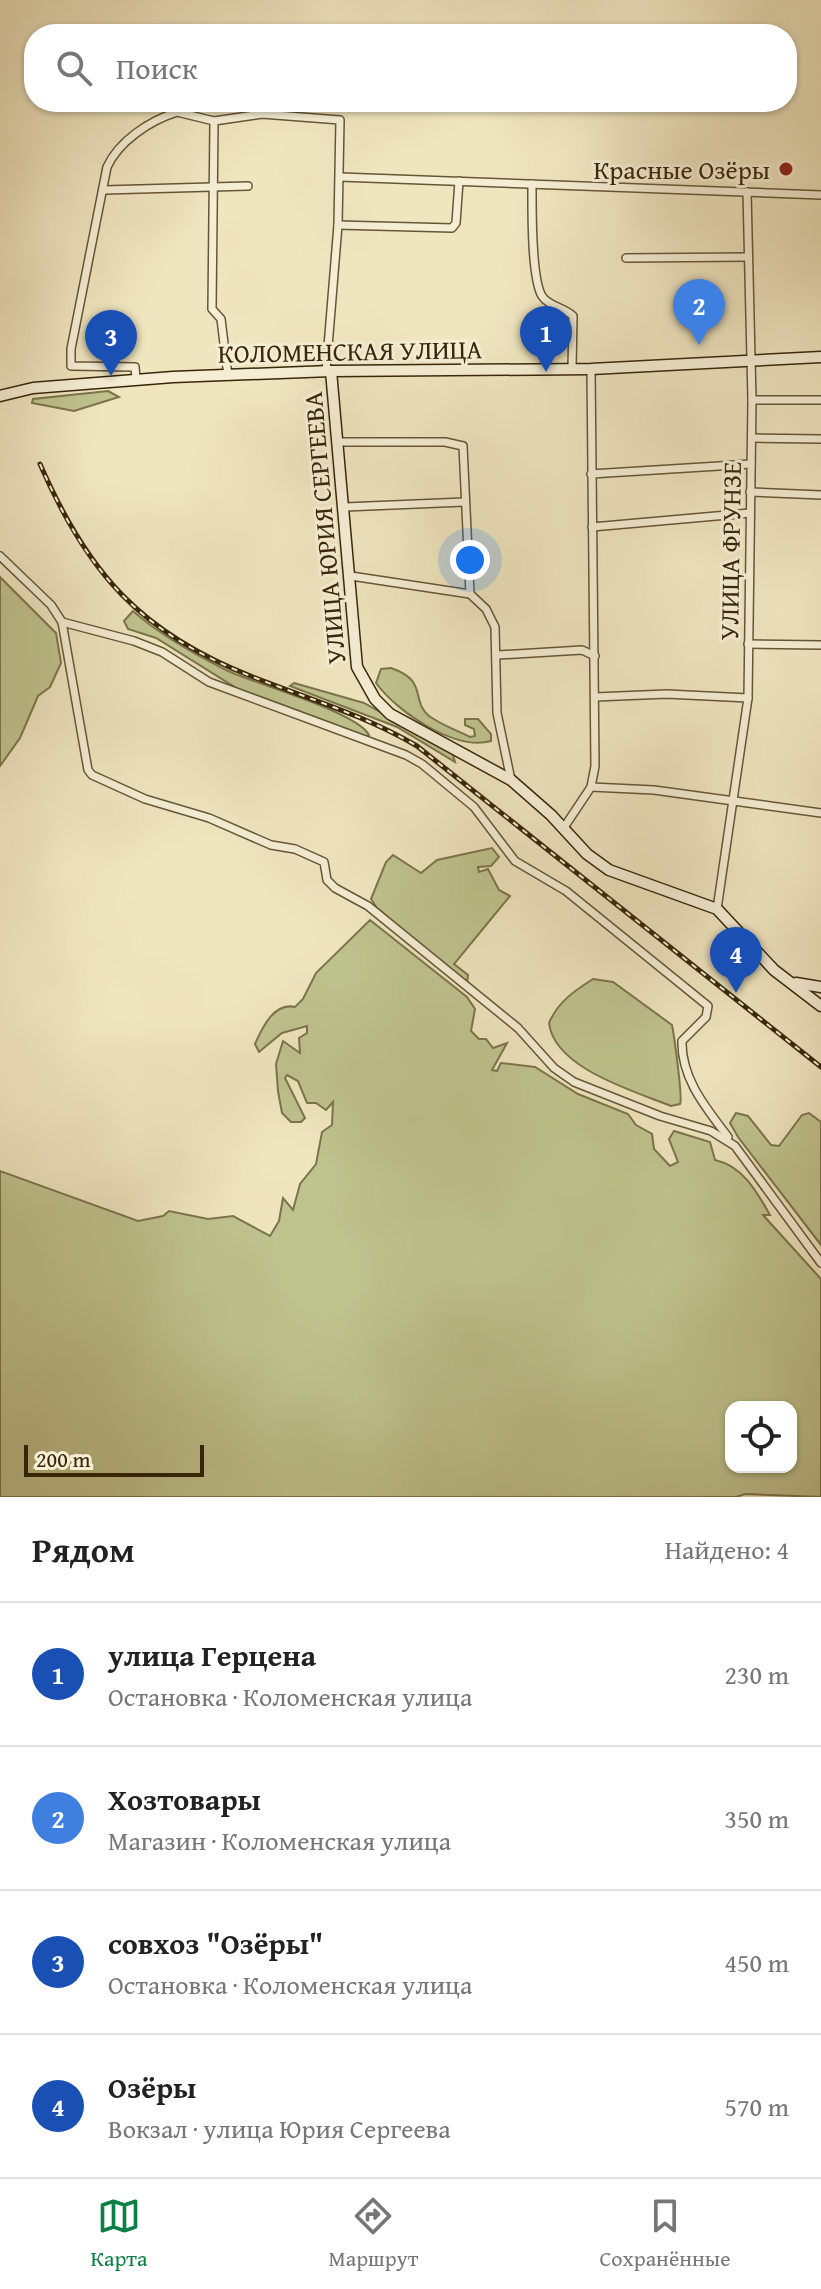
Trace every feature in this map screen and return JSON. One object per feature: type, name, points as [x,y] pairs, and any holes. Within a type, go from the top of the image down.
[{"type":"main road","name":"КОЛОМЕНСКАЯ УЛИЦА","points":[[0,396],[33,388],[136,379],[328,371],[591,369],[821,357]]},
{"type":"main road","name":"УЛИЦА ЮРИЯ СЕРГЕЕВА","points":[[328,371],[339,442],[357,667],[375,699],[412,728],[511,780],[587,854],[609,870],[717,909],[785,979],[820,1005]]},
{"type":"main road","points":[[785,979],[821,988],[817,996],[820,1005]]},
{"type":"street","points":[[136,379],[135,367],[83,369],[71,366],[70,361],[107,167],[118,149],[164,116],[186,112],[214,121],[212,309],[221,319],[228,376]]},
{"type":"street","name":"УЛИЦА ЮРИЯ СЕРГЕЕВА","points":[[214,121],[262,114],[340,120],[338,225],[328,371]]},
{"type":"street","points":[[340,177],[821,195]]},
{"type":"street","points":[[338,225],[452,228],[456,223],[459,181]]},
{"type":"street","points":[[532,184],[533,240],[540,292],[548,302],[573,316],[572,369]]},
{"type":"street","points":[[104,190],[248,186]]},
{"type":"street","name":"УЛИЦА ФРУНЗЕ","points":[[717,909],[748,698],[752,400],[747,192]]},
{"type":"street","points":[[626,258],[748,257]]},
{"type":"street","points":[[563,829],[591,787],[595,766],[591,369]]},
{"type":"street","points":[[752,400],[821,400]]},
{"type":"street","points":[[752,438],[821,439]]},
{"type":"street","points":[[339,442],[445,442],[463,446],[470,594]]},
{"type":"street","points":[[591,474],[751,464]]},
{"type":"street","points":[[750,492],[821,495]]},
{"type":"street","points":[[345,507],[464,502]]},
{"type":"street","points":[[592,527],[750,513]]},
{"type":"street","points":[[0,556],[51,605],[62,622],[88,770],[92,775],[145,799],[209,818],[271,845],[295,849],[324,862],[327,880],[335,888],[368,906],[518,1028],[554,1068],[596,1091],[711,1131],[735,1146]]},
{"type":"street","points":[[351,576],[384,578],[470,594],[492,617],[498,655],[497,713],[511,780]]},
{"type":"street","points":[[62,622],[134,641],[162,652],[209,682],[406,755],[441,777],[474,807],[515,861],[566,891],[708,1006],[706,1017],[682,1041],[681,1053],[696,1093],[821,1263]]},
{"type":"street","points":[[748,644],[821,645]]},
{"type":"street","points":[[498,655],[582,650],[595,656]]},
{"type":"street","points":[[595,697],[667,694],[748,698]]},
{"type":"street","points":[[591,787],[654,790],[821,813]]},
{"type":"green space","points":[[108,391],[119,397],[74,411],[32,403],[33,399]]},
{"type":"green space","points":[[0,577],[56,633],[61,663],[50,687],[38,696],[20,738],[0,766]]},
{"type":"green space","points":[[133,611],[166,636],[216,665],[346,717],[369,735],[365,737],[238,689],[156,638],[128,629],[124,621]]},
{"type":"green space","points":[[391,668],[403,673],[415,685],[420,704],[429,716],[470,737],[475,736],[474,729],[465,725],[465,719],[478,719],[491,734],[491,741],[477,743],[461,740],[445,735],[413,717],[376,683],[381,669]]},
{"type":"green space","points":[[294,683],[364,703],[452,752],[455,762],[397,727],[290,686]]},
{"type":"green space","points":[[492,848],[499,857],[491,866],[478,867],[479,872],[488,869],[499,890],[510,896],[454,964],[468,975],[467,984],[377,908],[371,899],[386,862],[393,855],[421,873],[437,860]]},
{"type":"green space","points":[[370,920],[467,997],[475,1009],[471,1031],[479,1039],[486,1039],[493,1048],[507,1043],[492,1070],[497,1071],[501,1063],[535,1067],[578,1094],[628,1114],[636,1125],[652,1134],[654,1149],[670,1166],[678,1162],[669,1139],[674,1131],[710,1142],[715,1160],[741,1174],[770,1215],[763,1215],[821,1279],[821,1497],[745,1494],[736,1497],[0,1497],[0,1171],[138,1221],[163,1216],[169,1211],[208,1219],[233,1216],[270,1236],[279,1221],[283,1198],[293,1210],[300,1184],[316,1164],[322,1132],[332,1125],[333,1102],[326,1110],[316,1103],[307,1103],[298,1081],[287,1075],[285,1078],[305,1118],[301,1122],[291,1122],[282,1113],[276,1064],[283,1041],[300,1053],[299,1038],[307,1033],[307,1026],[282,1033],[259,1052],[255,1044],[275,1012],[288,1006],[295,1007],[303,999],[316,973]]},
{"type":"green space","points":[[593,979],[613,982],[672,1025],[680,1104],[671,1106],[598,1076],[565,1053],[554,1039],[549,1023],[557,1009]]},
{"type":"green space","points":[[736,1113],[748,1116],[771,1145],[779,1146],[802,1115],[809,1113],[821,1122],[821,1245],[738,1137],[730,1123]]},
{"type":"railway","points":[[40,464],[77,537],[98,567],[148,619],[213,660],[357,716],[417,746],[821,1067]]},
{"type":"place","name":"Красные Озёры","points":[[786,169]]},
{"type":"place","name":"Хозтовары","points":[[699,345]]},
{"type":"place","name":"улица Герцена","points":[[546,372]]},
{"type":"place","name":"совхоз \"Озёры\"","points":[[111,376]]},
{"type":"place","name":"Озёры","points":[[736,993]]}]
